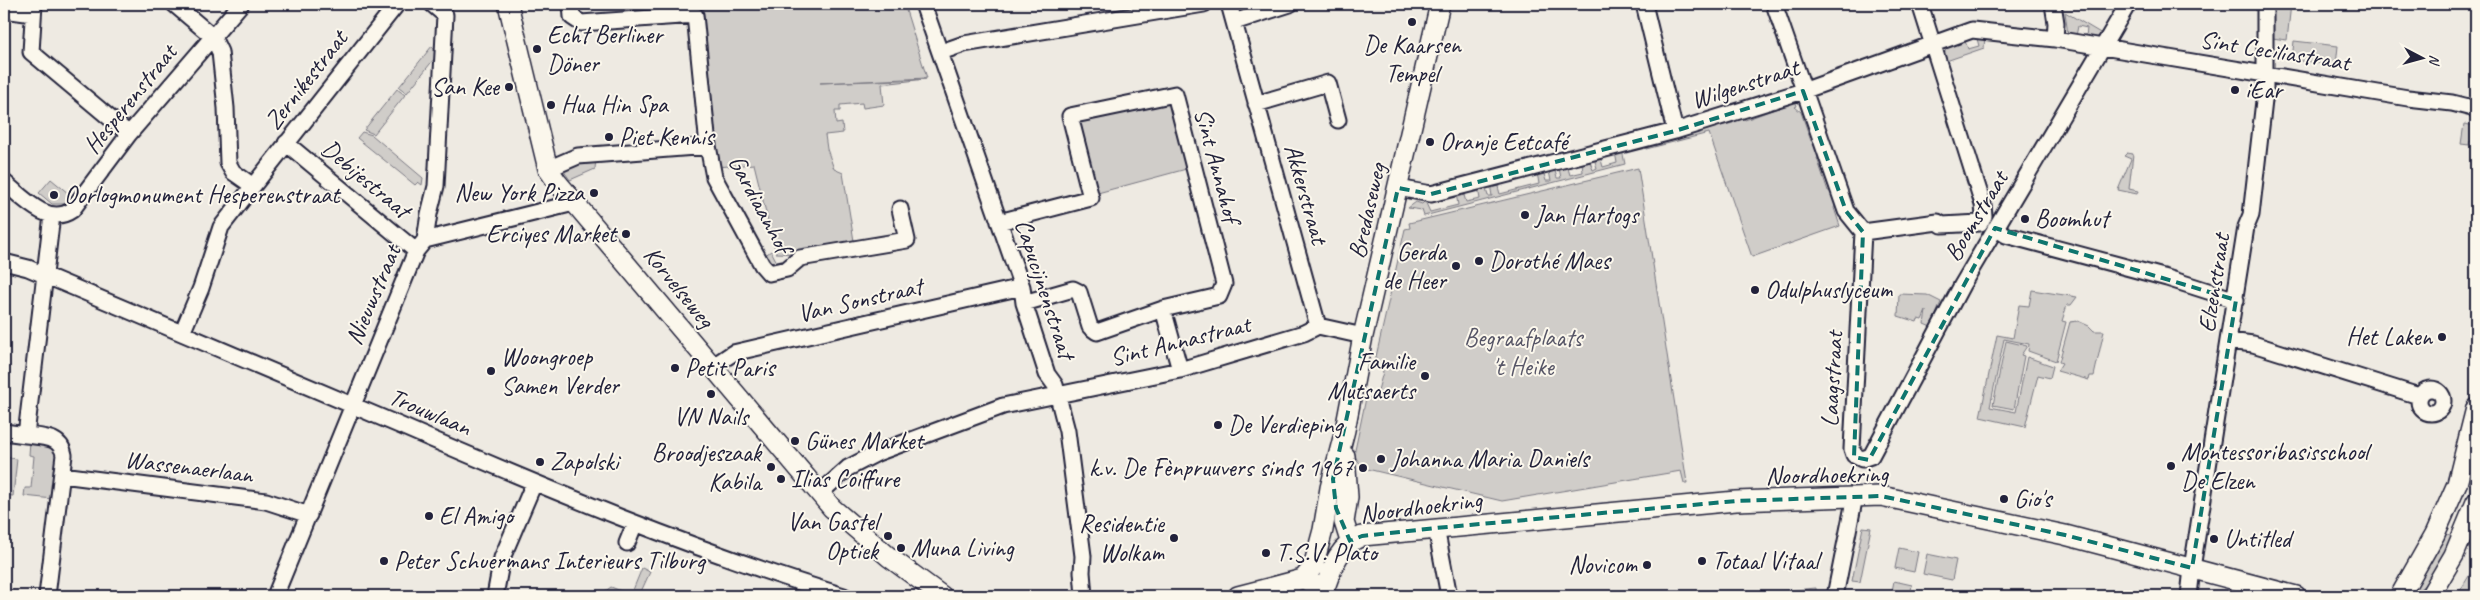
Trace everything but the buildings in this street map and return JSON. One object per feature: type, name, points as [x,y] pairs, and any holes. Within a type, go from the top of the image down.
[{"type":"street","points":[[174,4],[213,37],[220,52],[225,86],[228,163],[233,172],[253,186]]},
{"type":"street","name":"Hesperenstraat","points":[[52,215],[64,215],[72,210],[130,134],[241,4]]},
{"type":"street","name":"Zernikestraat","points":[[182,333],[201,288],[221,227],[397,4]]},
{"type":"street","name":"Nieuwstraat","points":[[275,596],[421,246],[436,186],[445,15],[432,4]]},
{"type":"street","name":"Korvelseweg","points":[[508,4],[548,169],[574,203],[618,252],[712,368],[819,494],[844,519],[889,557],[942,596]]},
{"type":"street","points":[[571,4],[572,17],[581,23],[695,15],[708,146]]},
{"type":"street","name":"Capucijnenstraat","points":[[923,4],[1022,287],[1024,303],[1047,374],[1057,394],[1070,444],[1083,556],[1084,596]]},
{"type":"street","points":[[941,52],[964,44],[1204,4]]},
{"type":"street","name":"Akkerstraat","points":[[1229,4],[1318,326]]},
{"type":"street","points":[[1234,22],[1290,4]]},
{"type":"street","name":"Bredaseweg","points":[[1303,579],[1312,567],[1317,554],[1330,488],[1345,430],[1363,336],[1440,4]]},
{"type":"street","points":[[1644,4],[1675,131]]},
{"type":"street","points":[[1774,4],[1846,212],[1863,232],[1938,222],[1942,225],[1980,223],[1984,217],[1983,204],[1920,4]]},
{"type":"street","points":[[2053,4],[2055,39]]},
{"type":"street","name":"Boomstraat","points":[[1871,456],[1995,228],[2128,4]]},
{"type":"street","name":"Elzenstraat","points":[[2191,575],[2236,300],[2246,227],[2251,215],[2265,92],[2265,4]]},
{"type":"street","points":[[4,10],[34,9],[31,52],[130,134]]},
{"type":"street","name":"Wilgenstraat","points":[[1398,188],[1432,194],[1675,131],[1803,91],[1972,30],[2055,39],[2104,47]]},
{"type":"street","name":"Sint Ceciliastraat","points":[[2104,47],[2476,109]]},
{"type":"street","points":[[1256,104],[1328,83],[1338,120]]},
{"type":"street","name":"Sint Annahof","points":[[999,222],[1091,198],[1070,116],[1175,94],[1224,284],[1219,296],[1163,309],[1097,332],[1090,327],[1079,292],[1073,289],[1024,303]]},
{"type":"street","name":"Sint Ceciliastraat","points":[[2439,102],[2476,99]]},
{"type":"street","name":"Debijestraat","points":[[286,143],[421,246]]},
{"type":"street","name":"Gardiaanhof","points":[[548,169],[578,156],[708,146],[714,177],[762,265],[769,273],[787,269],[800,258],[907,240],[900,209]]},
{"type":"street","points":[[4,182],[36,208],[52,215],[26,435]]},
{"type":"street","points":[[421,246],[574,203]]},
{"type":"street","points":[[1995,228],[2006,235],[2167,278],[2236,300]]},
{"type":"street","name":"Laagstraat","points":[[1863,232],[1852,449],[1854,455],[1859,458],[1866,459],[1871,456]]},
{"type":"street","name":"Trouwlaan","points":[[4,262],[21,265],[45,275],[534,483],[727,558],[842,596]]},
{"type":"street","name":"Van Sonstraat","points":[[712,368],[733,353],[1022,287]]},
{"type":"street","points":[[1163,309],[1180,370]]},
{"type":"street","points":[[1318,326],[1363,336]]},
{"type":"street","name":"Sint Annastraat","points":[[819,494],[848,468],[877,453],[1003,406],[1180,370],[1304,333],[1318,326]]},
{"type":"street","points":[[2228,341],[2259,346],[2419,396]]},
{"type":"street","points":[[2400,596],[2441,522],[2457,484],[2476,408]]},
{"type":"street","name":"Bredaseweg","points":[[1345,430],[1348,497],[1344,522],[1350,541]]},
{"type":"street","points":[[4,432],[50,438],[60,444],[64,455],[47,596]]},
{"type":"street","name":"Wassenaerlaan","points":[[62,475],[266,501],[309,515]]},
{"type":"street","points":[[1333,479],[1336,508],[1344,522]]},
{"type":"street","points":[[495,596],[502,558],[534,483]]},
{"type":"street","points":[[2430,596],[2454,555],[2476,502],[2457,484]]},
{"type":"street","points":[[1835,596],[1855,496]]},
{"type":"street","name":"Noordhoekring","points":[[1350,541],[1362,536],[1436,528],[1736,501],[1855,496],[1902,499],[2065,535],[2191,575],[2296,596]]},
{"type":"street","points":[[627,543],[635,523]]},
{"type":"street","points":[[1436,528],[1449,596]]},
{"type":"street","points":[[1320,596],[1336,558],[1350,541]]},
{"type":"street","points":[[1238,596],[1303,579],[1315,584],[1320,596]]},
{"type":"highlighted area","points":[[1803,91],[1846,211],[1863,232],[1854,457],[1869,460],[1995,228],[2236,300],[2192,568],[2065,535],[1881,496],[1736,501],[1436,528],[1362,536],[1350,541],[1336,508],[1333,479],[1398,188],[1431,194],[1675,131]]},
{"type":"green space","points":[[703,4],[904,4],[927,78],[820,83],[926,79],[882,84],[884,105],[863,108],[862,103],[840,105],[840,111],[835,111],[836,124],[842,123],[843,133],[825,135],[827,149],[834,169],[843,173],[854,241],[848,242],[848,246],[798,254],[785,265],[780,267],[772,266],[764,256],[771,251],[779,266],[779,264],[786,264],[797,254],[776,253],[754,164],[717,167]]},
{"type":"green space","points":[[2272,4],[2291,4],[2287,40],[2272,38]]},
{"type":"green space","points":[[2065,12],[2102,34],[2099,39],[2086,37],[2087,28],[2078,26],[2076,36],[2068,35]]},
{"type":"green space","points":[[1976,35],[1985,36],[1984,48],[1946,61],[1944,54],[1947,47],[1965,41],[1968,49],[1979,46]]},
{"type":"green space","points":[[2294,41],[2338,46],[2336,65],[2292,60]]},
{"type":"green space","points":[[432,46],[438,54],[407,93],[399,87]]},
{"type":"green space","points":[[397,89],[405,95],[374,134],[364,130]]},
{"type":"green space","points":[[1794,97],[1797,106],[1795,107],[1801,112],[1811,141],[1816,143],[1821,156],[1817,158],[1828,191],[1833,190],[1839,198],[1834,208],[1840,226],[1752,257],[1709,133],[1646,149],[1645,144],[1733,123],[1733,118],[1742,116],[1745,120],[1786,105]]},
{"type":"green space","points":[[1172,98],[1190,168],[1094,194],[1075,119]]},
{"type":"green space","points":[[2464,124],[2476,126],[2476,142],[2470,141],[2469,145],[2461,144]]},
{"type":"green space","points":[[362,132],[372,135],[423,178],[422,185],[418,182],[415,185],[357,138]]},
{"type":"green space","points":[[1622,150],[1625,164],[1424,216],[1422,210],[1408,208],[1416,202],[1422,204],[1425,201],[1430,212],[1458,205],[1456,193],[1463,192],[1466,202],[1480,199],[1478,188],[1485,186],[1488,196],[1492,196],[1490,184],[1497,183],[1500,194],[1539,184],[1537,172],[1543,171],[1546,181],[1551,181],[1549,171],[1554,168],[1557,178],[1561,178],[1559,168],[1567,165],[1570,175],[1583,172],[1582,162],[1589,159],[1593,170],[1597,168],[1594,158],[1600,156],[1603,167],[1617,163],[1615,152]]},
{"type":"green space","points":[[2127,153],[2133,154],[2129,189],[2138,191],[2137,194],[2118,190],[2131,159],[2124,156]]},
{"type":"green space","points":[[596,158],[595,169],[570,180],[561,167]]},
{"type":"green space","name":"Begraafplaats 't Heike","points":[[1638,168],[1687,483],[1684,483],[1681,471],[1502,501],[1363,468],[1354,455],[1366,398],[1374,397],[1377,394],[1383,372],[1380,362],[1375,361],[1405,229],[1410,228],[1409,223]]},
{"type":"green space","points":[[51,179],[74,198],[68,204],[52,204],[39,193]]},
{"type":"green space","points":[[2032,290],[2077,297],[2071,305],[2067,305],[2062,321],[2066,322],[2056,361],[2028,351],[2029,344],[2004,339],[1990,407],[2016,412],[2027,357],[2053,366],[2050,378],[2038,375],[2025,427],[1980,417],[1997,335],[2013,338],[2019,305],[2029,306]]},
{"type":"green space","points":[[1899,294],[1927,295],[1941,302],[1931,327],[1924,324],[1926,311],[1922,320],[1918,319],[1917,322],[1898,316]]},
{"type":"green space","points":[[2078,321],[2089,326],[2094,331],[2104,331],[2094,376],[2090,376],[2089,380],[2057,371],[2062,363],[2059,362],[2070,322]]},
{"type":"green space","points":[[2006,341],[2027,346],[2021,355],[2024,356],[2014,409],[1993,405]]},
{"type":"green space","points":[[30,441],[50,444],[57,452],[53,499],[24,496],[25,488],[31,488],[34,456],[29,455]]},
{"type":"green space","points":[[4,457],[17,459],[13,496],[4,495]]},
{"type":"green space","points":[[1863,527],[1871,528],[1860,582],[1852,581]]},
{"type":"green space","points":[[2442,532],[2455,537],[2426,584],[2412,595]]},
{"type":"green space","points":[[1899,548],[1918,552],[1914,572],[1895,568]]},
{"type":"green space","points":[[1927,554],[1956,560],[1952,580],[1923,574]]},
{"type":"green space","points":[[2476,564],[2476,596],[2457,596]]},
{"type":"green space","points":[[642,568],[650,572],[639,596],[615,596],[604,592],[611,587],[631,595]]},
{"type":"green space","points":[[1894,581],[1912,585],[1910,596],[1891,596]]},
{"type":"green space","points":[[1816,588],[1816,596],[1732,596]]},
{"type":"place","name":"De Kaarsen Tempel","points":[[1412,22]]},
{"type":"place","name":"Echt Berliner Döner","points":[[537,49]]},
{"type":"place","name":"San Kee","points":[[509,87]]},
{"type":"place","name":"iEar","points":[[2235,90]]},
{"type":"place","name":"Hua Hin Spa","points":[[551,105]]},
{"type":"place","name":"Piet Kennis","points":[[609,137]]},
{"type":"place","name":"Oranje Eetcafé","points":[[1430,142]]},
{"type":"place","name":"New York Pizza","points":[[594,193]]},
{"type":"place","name":"Oorlogmonument Hesperenstraat","points":[[54,195]]},
{"type":"place","name":"Jan Hartogs","points":[[1525,215]]},
{"type":"place","name":"Boomhut","points":[[2025,219]]},
{"type":"place","name":"Erciyes Market","points":[[626,234]]},
{"type":"place","name":"Dorothé Maes","points":[[1479,261]]},
{"type":"place","name":"Gerda de Heer","points":[[1456,266]]},
{"type":"place","name":"Odulphuslyceum","points":[[1755,290]]},
{"type":"place","name":"Het Laken","points":[[2442,337]]},
{"type":"place","name":"Petit Paris","points":[[675,368]]},
{"type":"place","name":"Woongroep Samen Verder","points":[[491,371]]},
{"type":"place","name":"Familie Mutsaerts","points":[[1425,376]]},
{"type":"place","name":"VN Nails","points":[[711,394]]},
{"type":"place","name":"De Verdieping","points":[[1218,425]]},
{"type":"place","name":"Günes Market","points":[[795,441]]},
{"type":"place","name":"Johanna Maria Daniels","points":[[1381,459]]},
{"type":"place","name":"Zapolski","points":[[540,462]]},
{"type":"place","name":"Montessoribasisschool De Elzen","points":[[2171,466]]},
{"type":"place","name":"Broodjeszaak Kabila","points":[[771,467]]},
{"type":"place","name":"k.v. De Fènpruuvers sinds 1967","points":[[1363,468]]},
{"type":"place","name":"Ilias Coiffure","points":[[781,479]]},
{"type":"place","name":"Gio's","points":[[2004,499]]},
{"type":"place","name":"El Amigo","points":[[429,516]]},
{"type":"place","name":"Van Gastel Optiek","points":[[888,536]]},
{"type":"place","name":"Residentie Wolkam","points":[[1174,538]]},
{"type":"place","name":"Untitled","points":[[2214,539]]},
{"type":"place","name":"Muna Living","points":[[901,548]]},
{"type":"place","name":"T.S.V. Plato","points":[[1266,553]]},
{"type":"place","name":"Peter Schuermans Interieurs Tilburg","points":[[384,561]]},
{"type":"place","name":"Totaal Vitaal","points":[[1702,561]]},
{"type":"place","name":"Novicom","points":[[1647,565]]}]
